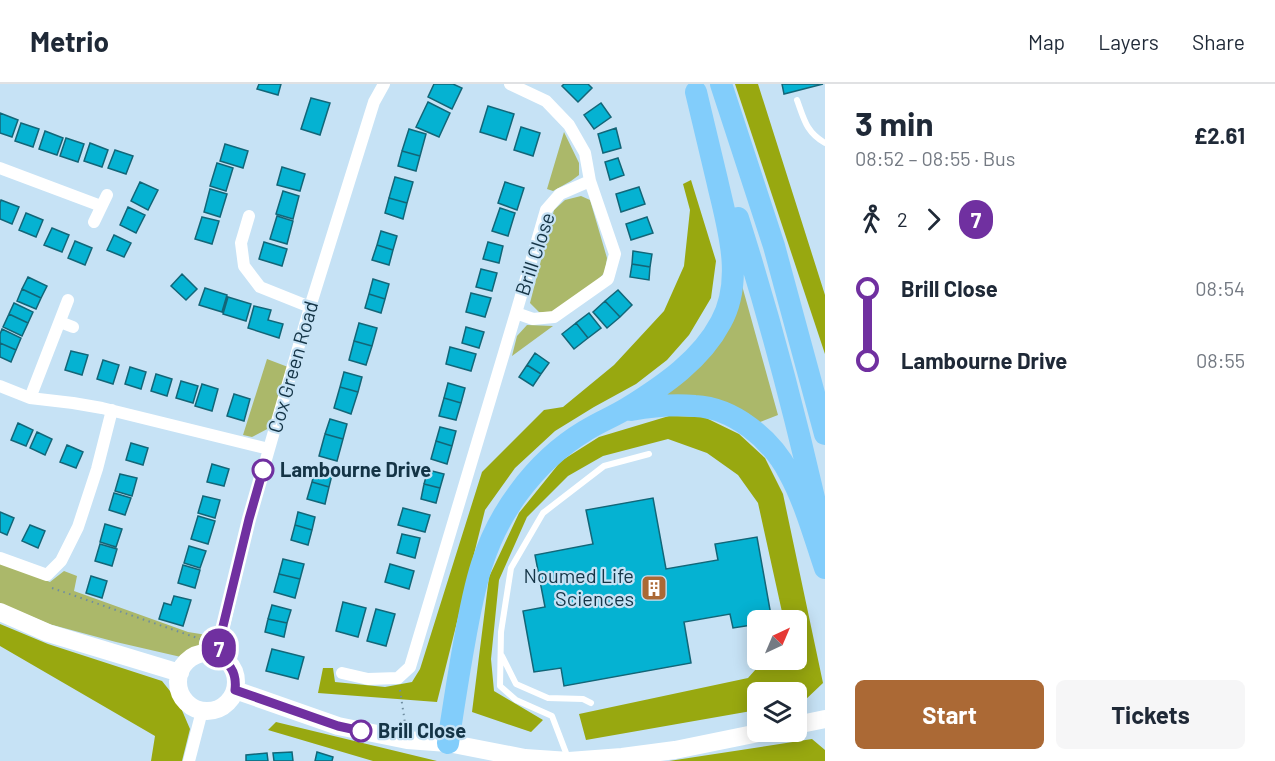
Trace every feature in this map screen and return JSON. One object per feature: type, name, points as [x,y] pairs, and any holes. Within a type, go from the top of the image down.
[{"type":"highway","points":[[721,84],[774,246],[825,434]]},
{"type":"highway","points":[[448,743],[470,608],[482,563],[497,525],[520,490],[552,457],[583,432],[652,393],[695,358],[722,321],[730,295],[733,262],[729,235],[695,88]]},
{"type":"highway","points":[[695,88],[764,306],[825,547]]},
{"type":"highway","points":[[621,412],[650,407],[711,408],[746,425],[762,437],[780,458],[795,485],[825,568]]},
{"type":"street","name":"Brill Close","points":[[510,84],[546,101],[569,125],[585,153],[590,181],[615,254],[608,279],[554,317],[533,319],[516,313]]},
{"type":"street","name":"Cox Green Road","points":[[218,650],[249,519],[269,449],[310,307],[380,85]]},
{"type":"street","points":[[0,168],[104,200],[94,222]]},
{"type":"street","name":"Brill Close","points":[[398,678],[411,667],[546,210],[560,194],[590,181]]},
{"type":"street","points":[[249,216],[241,243],[244,266],[260,287],[310,307]]},
{"type":"street","points":[[30,399],[68,300]]},
{"type":"street","points":[[60,322],[73,327]]},
{"type":"street","points":[[0,386],[30,399],[112,410],[269,449]]},
{"type":"street","points":[[0,558],[47,575],[61,561],[78,527],[97,470],[112,410]]},
{"type":"street","points":[[0,612],[48,633],[180,673]]},
{"type":"street","points":[[218,650],[234,673],[235,690],[226,704],[219,709],[202,711],[193,708],[180,693],[178,683],[180,673],[191,659],[218,650]]},
{"type":"street","points":[[342,673],[368,679],[398,678]]},
{"type":"street","points":[[235,690],[338,726],[407,740],[448,743],[525,758],[569,761],[622,757],[675,750],[747,735]]},
{"type":"street","points":[[189,761],[202,711]]},
{"type":"street","points":[[807,723],[825,719]]},
{"type":"lane","points":[[797,99],[807,127],[814,136],[825,143]]},
{"type":"lane","points":[[569,761],[552,716],[516,700],[500,686],[501,632],[511,568],[543,513],[604,466],[649,454]]},
{"type":"lane","points":[[501,652],[516,684],[548,698],[583,699],[591,704]]},
{"type":"path","points":[[44,585],[218,650]]},
{"type":"path","points":[[398,678],[407,740]]},
{"type":"green space","points":[[735,84],[758,84],[825,295],[825,354]]},
{"type":"green space","points":[[564,132],[579,163],[579,175],[553,191],[547,189]]},
{"type":"green space","points":[[691,180],[716,261],[711,298],[689,335],[667,360],[636,384],[555,431],[515,468],[485,510],[437,702],[318,693],[323,668],[333,668],[335,682],[385,687],[412,682],[420,669],[482,472],[544,410],[563,407],[614,365],[664,311],[684,266],[690,210],[683,184]]},
{"type":"green space","points":[[581,196],[590,200],[607,258],[605,272],[597,281],[550,313],[539,312],[530,303],[554,210],[565,200]]},
{"type":"green space","points":[[741,282],[778,415],[755,424],[655,404]]},
{"type":"green space","points":[[527,325],[553,326],[512,356],[517,336]]},
{"type":"green space","points":[[267,359],[288,367],[271,427],[252,437],[243,435]]},
{"type":"green space","points":[[669,416],[704,417],[739,434],[765,458],[783,494],[823,683],[807,698],[807,682],[747,682],[747,712],[586,740],[579,714],[748,678],[755,670],[807,670],[807,610],[782,610],[758,503],[738,475],[707,453],[668,439],[603,456],[568,476],[527,517],[499,580],[491,659],[494,691],[543,720],[531,732],[472,712],[489,577],[519,513],[561,461],[599,437]]},
{"type":"green space","points":[[0,563],[50,582],[64,571],[77,576],[74,591],[188,632],[213,636],[201,649],[181,657],[49,624],[0,603]]},
{"type":"green space","points":[[0,624],[48,644],[162,681],[178,701],[190,729],[182,761],[151,761],[155,736],[0,646]]},
{"type":"green space","points":[[276,722],[437,761],[373,761],[268,730]]},
{"type":"green space","points":[[812,739],[825,750],[825,761],[669,761],[792,742],[807,742],[807,740]]},
{"type":"building","points":[[259,84],[281,84],[278,95],[257,89]]},
{"type":"building","points":[[434,84],[453,84],[462,88],[452,109],[428,97]]},
{"type":"building","points":[[564,84],[588,84],[592,88],[578,102],[562,86]]},
{"type":"building","points":[[782,84],[823,84],[784,94]]},
{"type":"building","points":[[311,98],[330,103],[320,135],[301,129]]},
{"type":"building","points":[[428,102],[450,113],[439,137],[416,127]]},
{"type":"building","points":[[601,103],[611,117],[594,129],[584,115]]},
{"type":"building","points":[[488,106],[514,114],[506,140],[480,132]]},
{"type":"building","points":[[0,113],[18,120],[12,137],[0,133]]},
{"type":"building","points":[[21,123],[39,129],[33,147],[15,141]]},
{"type":"building","points":[[521,127],[540,133],[533,156],[514,150]]},
{"type":"building","points":[[616,128],[621,148],[603,153],[598,134]]},
{"type":"building","points":[[409,129],[426,134],[420,156],[402,151]]},
{"type":"building","points":[[45,131],[63,138],[57,155],[39,149]]},
{"type":"building","points":[[66,138],[84,144],[78,162],[60,156]]},
{"type":"building","points":[[90,143],[108,150],[102,167],[84,161]]},
{"type":"building","points":[[225,144],[248,151],[243,168],[220,161]]},
{"type":"building","points":[[115,150],[133,156],[126,174],[108,168]]},
{"type":"building","points":[[402,151],[420,156],[416,171],[398,166]]},
{"type":"building","points":[[618,158],[624,175],[610,180],[605,162]]},
{"type":"building","points":[[217,163],[233,168],[226,191],[210,186]]},
{"type":"building","points":[[282,167],[305,174],[300,191],[277,185]]},
{"type":"building","points":[[395,177],[413,182],[407,203],[389,198]]},
{"type":"building","points":[[140,182],[158,190],[148,210],[131,201]]},
{"type":"building","points":[[505,182],[524,188],[517,210],[498,203]]},
{"type":"building","points":[[639,187],[645,204],[621,212],[616,194]]},
{"type":"building","points":[[210,189],[227,194],[220,217],[204,212]]},
{"type":"building","points":[[283,191],[299,196],[293,219],[276,214]]},
{"type":"building","points":[[389,198],[407,203],[403,219],[385,213]]},
{"type":"building","points":[[1,200],[19,207],[12,224],[0,219]]},
{"type":"building","points":[[128,207],[145,215],[136,233],[120,225]]},
{"type":"building","points":[[500,208],[515,213],[508,236],[492,231]]},
{"type":"building","points":[[26,213],[43,220],[36,237],[19,230]]},
{"type":"building","points":[[277,216],[293,221],[287,244],[270,239]]},
{"type":"building","points":[[202,217],[219,221],[212,244],[195,239]]},
{"type":"building","points":[[647,217],[653,233],[631,240],[626,224]]},
{"type":"building","points":[[52,228],[69,235],[62,252],[44,245]]},
{"type":"building","points":[[381,231],[397,236],[393,250],[377,245]]},
{"type":"building","points":[[114,235],[131,243],[124,257],[107,250]]},
{"type":"building","points":[[75,241],[92,248],[85,265],[68,258]]},
{"type":"building","points":[[264,242],[287,249],[282,266],[259,259]]},
{"type":"building","points":[[488,242],[503,246],[499,263],[483,259]]},
{"type":"building","points":[[377,245],[393,250],[389,265],[372,260]]},
{"type":"building","points":[[633,251],[652,254],[650,267],[632,264]]},
{"type":"building","points":[[632,264],[650,267],[649,280],[630,277]]},
{"type":"building","points":[[481,269],[497,273],[492,291],[476,287]]},
{"type":"building","points":[[182,274],[197,289],[186,300],[171,286]]},
{"type":"building","points":[[28,277],[47,286],[41,298],[22,289]]},
{"type":"building","points":[[373,279],[389,284],[385,299],[369,294]]},
{"type":"building","points":[[205,288],[227,295],[222,312],[199,305]]},
{"type":"building","points":[[22,289],[41,298],[36,309],[17,301]]},
{"type":"building","points":[[618,290],[632,305],[620,317],[605,301]]},
{"type":"building","points":[[471,293],[491,298],[485,317],[466,312]]},
{"type":"building","points":[[369,294],[385,299],[381,313],[365,308]]},
{"type":"building","points":[[228,297],[251,304],[246,321],[223,314]]},
{"type":"building","points":[[605,301],[620,317],[607,328],[593,312]]},
{"type":"building","points":[[14,303],[33,312],[28,323],[9,314]]},
{"type":"building","points":[[254,306],[271,310],[268,320],[283,324],[279,338],[248,328]]},
{"type":"building","points":[[589,313],[601,328],[588,338],[576,323]]},
{"type":"building","points":[[9,314],[28,323],[22,336],[3,327]]},
{"type":"building","points":[[359,323],[377,328],[372,346],[354,341]]},
{"type":"building","points":[[576,323],[588,338],[574,349],[562,334]]},
{"type":"building","points":[[466,327],[484,332],[479,348],[462,343]]},
{"type":"building","points":[[2,329],[21,338],[16,350],[0,343]]},
{"type":"building","points":[[354,341],[372,346],[366,365],[349,360]]},
{"type":"building","points":[[0,343],[16,350],[11,362],[0,357]]},
{"type":"building","points":[[450,347],[476,354],[471,371],[446,364]]},
{"type":"building","points":[[71,351],[88,355],[82,375],[65,370]]},
{"type":"building","points":[[535,353],[549,363],[541,374],[527,365]]},
{"type":"building","points":[[103,360],[119,365],[113,384],[97,379]]},
{"type":"building","points":[[527,365],[541,374],[533,386],[519,377]]},
{"type":"building","points":[[130,367],[146,372],[141,389],[125,384]]},
{"type":"building","points":[[344,372],[362,377],[358,392],[340,387]]},
{"type":"building","points":[[156,374],[172,379],[167,396],[151,391]]},
{"type":"building","points":[[181,381],[198,386],[193,403],[176,398]]},
{"type":"building","points":[[448,383],[465,388],[461,403],[444,398]]},
{"type":"building","points":[[202,384],[218,389],[212,411],[195,406]]},
{"type":"building","points":[[340,387],[358,392],[351,414],[334,408]]},
{"type":"building","points":[[234,394],[250,399],[244,421],[227,416]]},
{"type":"building","points":[[444,398],[461,403],[456,420],[439,416]]},
{"type":"building","points":[[330,419],[347,424],[343,439],[325,434]]},
{"type":"building","points":[[18,423],[33,430],[26,446],[11,440]]},
{"type":"building","points":[[440,427],[456,431],[452,446],[436,441]]},
{"type":"building","points":[[37,432],[52,439],[45,455],[30,448]]},
{"type":"building","points":[[325,434],[343,439],[337,461],[319,456]]},
{"type":"building","points":[[436,441],[452,446],[447,464],[431,459]]},
{"type":"building","points":[[131,443],[148,448],[143,465],[126,460]]},
{"type":"building","points":[[67,445],[83,452],[76,468],[60,462]]},
{"type":"building","points":[[212,464],[229,469],[224,486],[207,482]]},
{"type":"building","points":[[316,466],[333,471],[329,487],[312,482]]},
{"type":"building","points":[[428,470],[444,474],[440,488],[424,484]]},
{"type":"building","points":[[120,474],[137,478],[132,496],[115,491]]},
{"type":"building","points":[[312,482],[329,487],[325,504],[307,499]]},
{"type":"building","points":[[424,484],[440,488],[436,503],[421,499]]},
{"type":"building","points":[[114,493],[131,498],[125,515],[109,510]]},
{"type":"building","points":[[203,496],[220,500],[215,518],[198,513]]},
{"type":"building","name":"Noumed Life Sciences","points":[[653,498],[666,569],[718,560],[715,544],[757,537],[770,610],[747,610],[747,626],[733,628],[730,614],[684,622],[691,663],[564,686],[561,668],[534,672],[523,611],[545,607],[535,555],[593,544],[586,510]]},
{"type":"building","points":[[403,508],[430,515],[425,532],[398,525]]},
{"type":"building","points":[[0,512],[14,518],[7,535],[0,532]]},
{"type":"building","points":[[298,512],[315,517],[312,530],[295,525]]},
{"type":"building","points":[[198,516],[215,521],[208,544],[191,539]]},
{"type":"building","points":[[105,524],[122,529],[116,547],[100,542]]},
{"type":"building","points":[[30,525],[45,531],[38,548],[22,541]]},
{"type":"building","points":[[295,525],[312,530],[308,545],[291,540]]},
{"type":"building","points":[[402,534],[420,538],[415,558],[397,553]]},
{"type":"building","points":[[100,544],[117,549],[112,566],[95,561]]},
{"type":"building","points":[[189,546],[206,551],[200,568],[184,563]]},
{"type":"building","points":[[283,559],[304,564],[300,579],[279,574]]},
{"type":"building","points":[[390,564],[414,571],[409,589],[385,582]]},
{"type":"building","points":[[183,565],[200,570],[195,588],[178,583]]},
{"type":"building","points":[[279,574],[300,579],[295,598],[274,592]]},
{"type":"building","points":[[91,576],[107,581],[102,598],[86,593]]},
{"type":"building","points":[[174,596],[191,600],[183,626],[159,619],[164,603],[171,605]]},
{"type":"building","points":[[343,602],[366,608],[358,637],[336,631]]},
{"type":"building","points":[[272,605],[291,610],[287,623],[268,619]]},
{"type":"building","points":[[376,609],[395,614],[386,646],[367,641]]},
{"type":"building","points":[[268,619],[287,623],[284,637],[265,632]]},
{"type":"building","points":[[272,649],[304,657],[298,679],[266,671]]},
{"type":"building","points":[[292,752],[293,761],[274,761],[273,753]]},
{"type":"building","points":[[317,752],[333,757],[332,761],[315,761]]},
{"type":"building","points":[[267,753],[268,761],[246,761],[246,755]]},
{"type":"bus line","name":"7","points":[[263,470],[216,655],[224,659],[234,673],[235,690],[338,726],[361,731]]},
{"type":"place","name":"Lambourne Drive","points":[[263,470]]},
{"type":"place","name":"Noumed Life Sciences","points":[[654,588]]},
{"type":"place","name":"Brill Close","points":[[361,731]]}]
